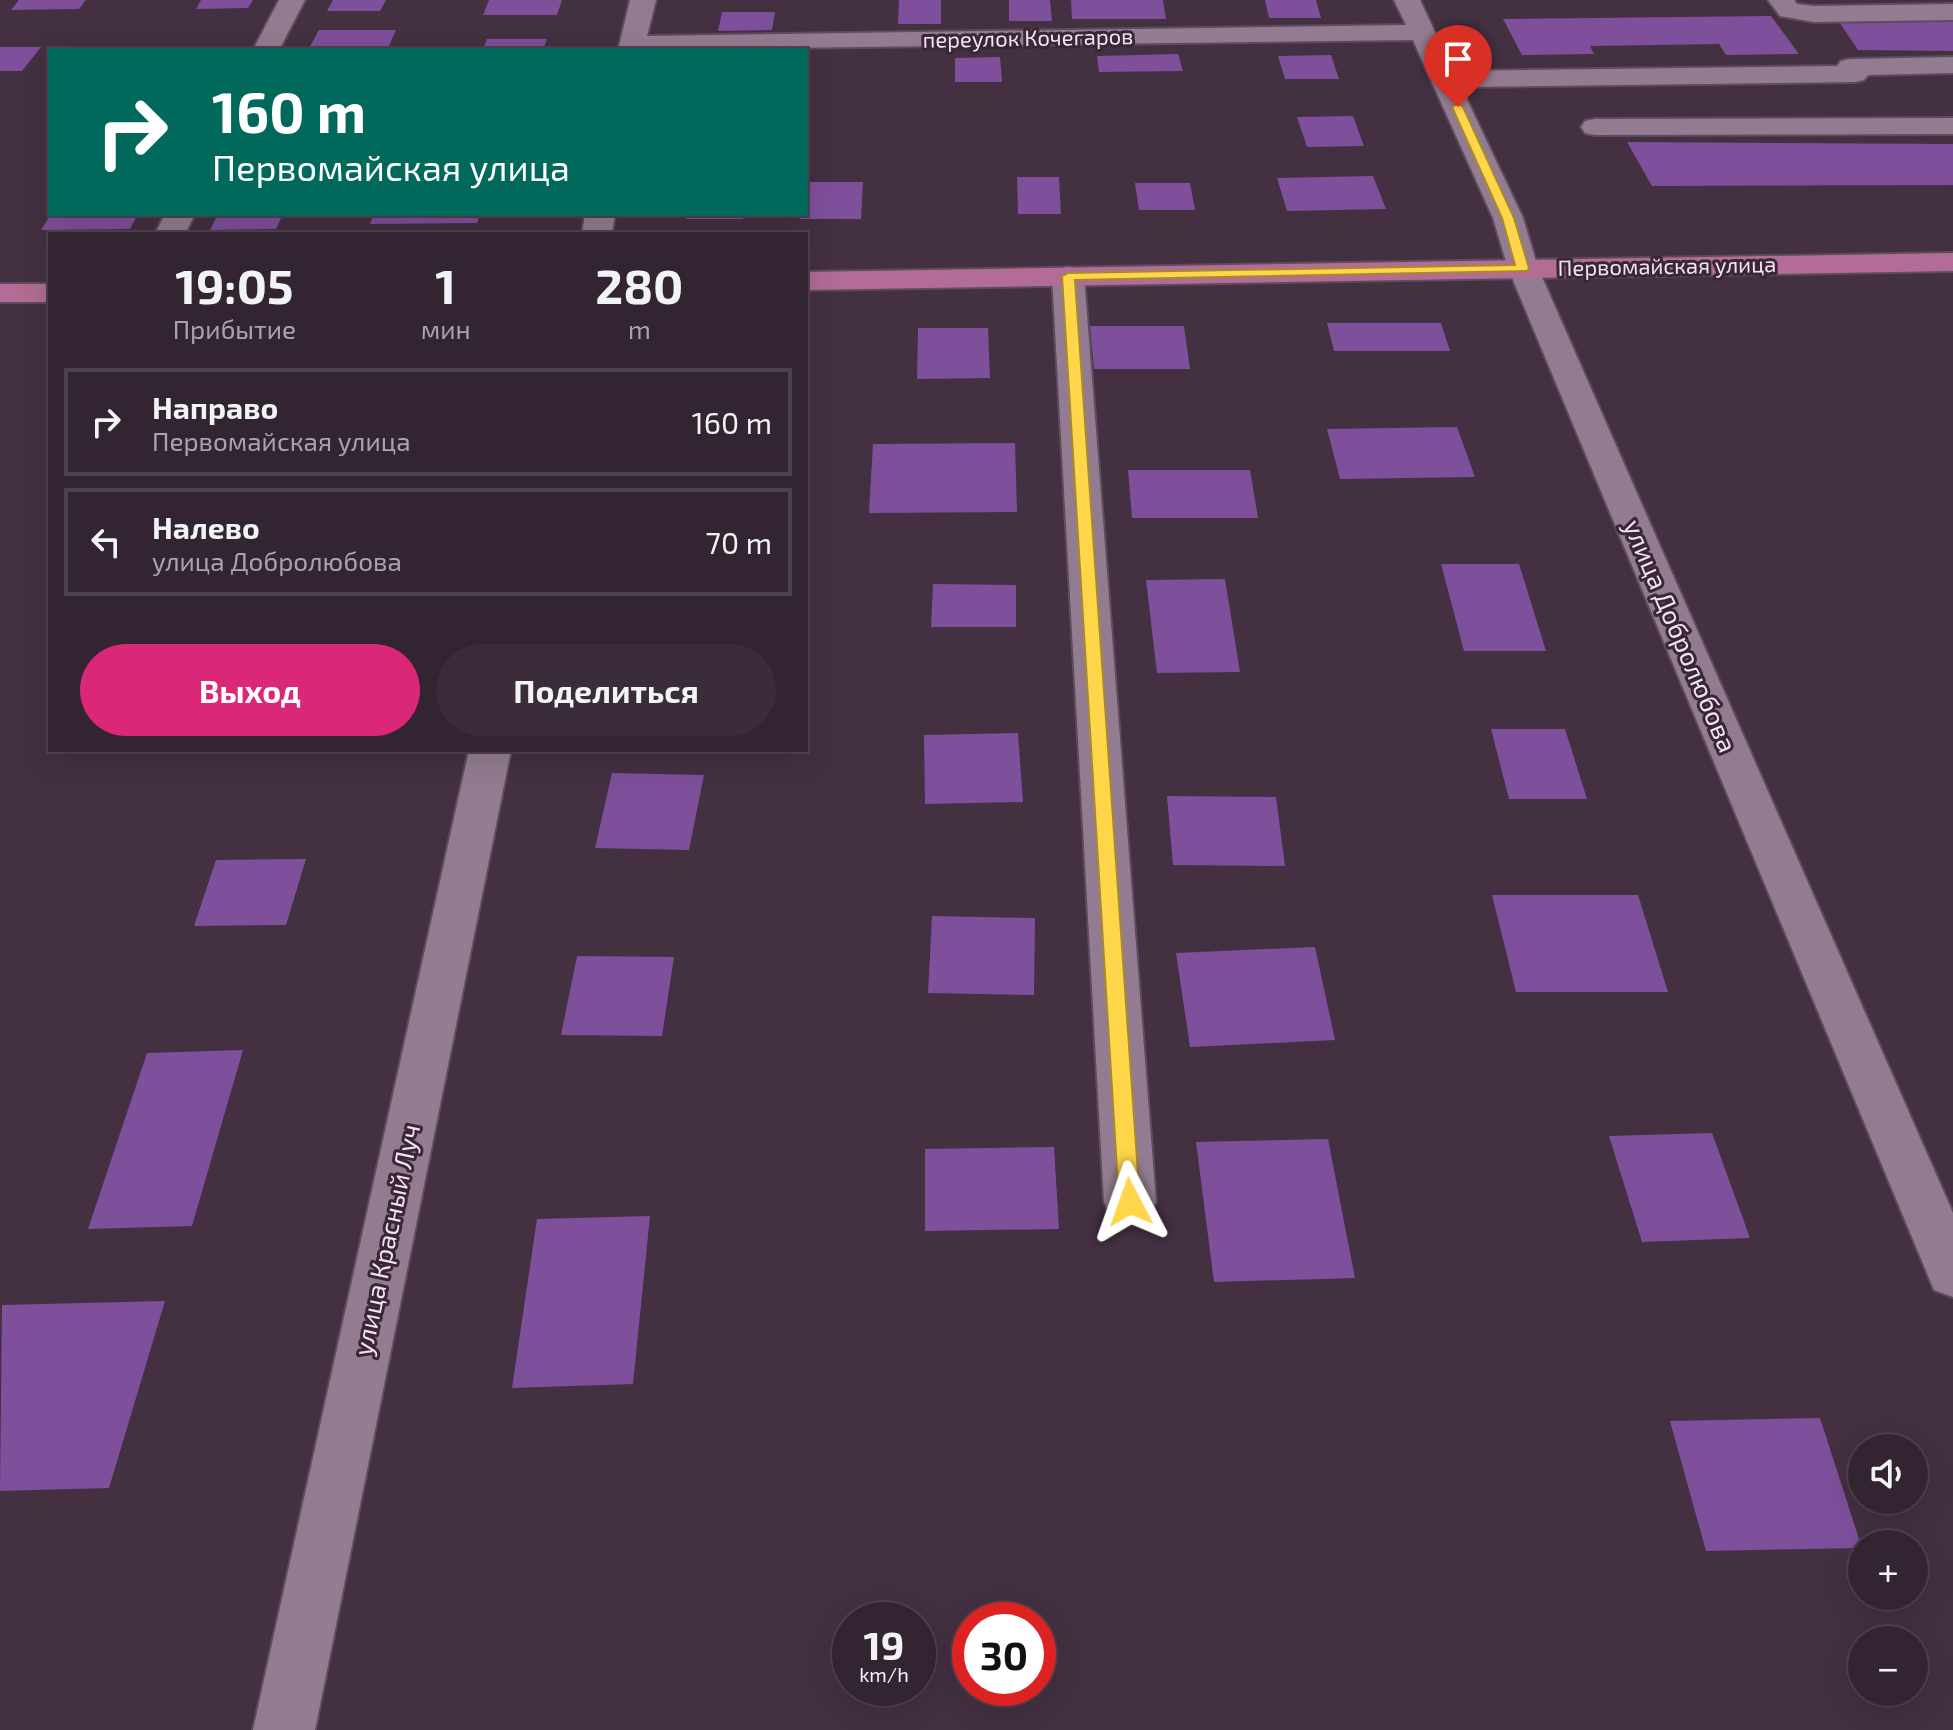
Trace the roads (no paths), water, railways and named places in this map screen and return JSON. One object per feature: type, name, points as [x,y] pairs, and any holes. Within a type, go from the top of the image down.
[{"type":"main road","name":"Первомайская улица","points":[[808,281],[1953,262]]},
{"type":"main road","points":[[0,293],[48,293]]},
{"type":"street","points":[[267,48],[292,0]]},
{"type":"street","points":[[632,47],[643,0]]},
{"type":"street","points":[[1781,0],[1789,11],[1836,47],[1887,127]]},
{"type":"street","points":[[1445,79],[1836,47],[1953,12]]},
{"type":"street","name":"переулок Кочегаров","points":[[632,47],[1415,16]]},
{"type":"street","name":"улица Добролюбова","points":[[1415,16],[1508,218],[1523,268],[1953,1273]]},
{"type":"street","points":[[1836,47],[1953,65]]},
{"type":"street","points":[[1595,127],[1953,126]]},
{"type":"street","points":[[1068,276],[1130,1202]]},
{"type":"street","name":"улица Красный Луч","points":[[284,1730],[490,752]]}]
